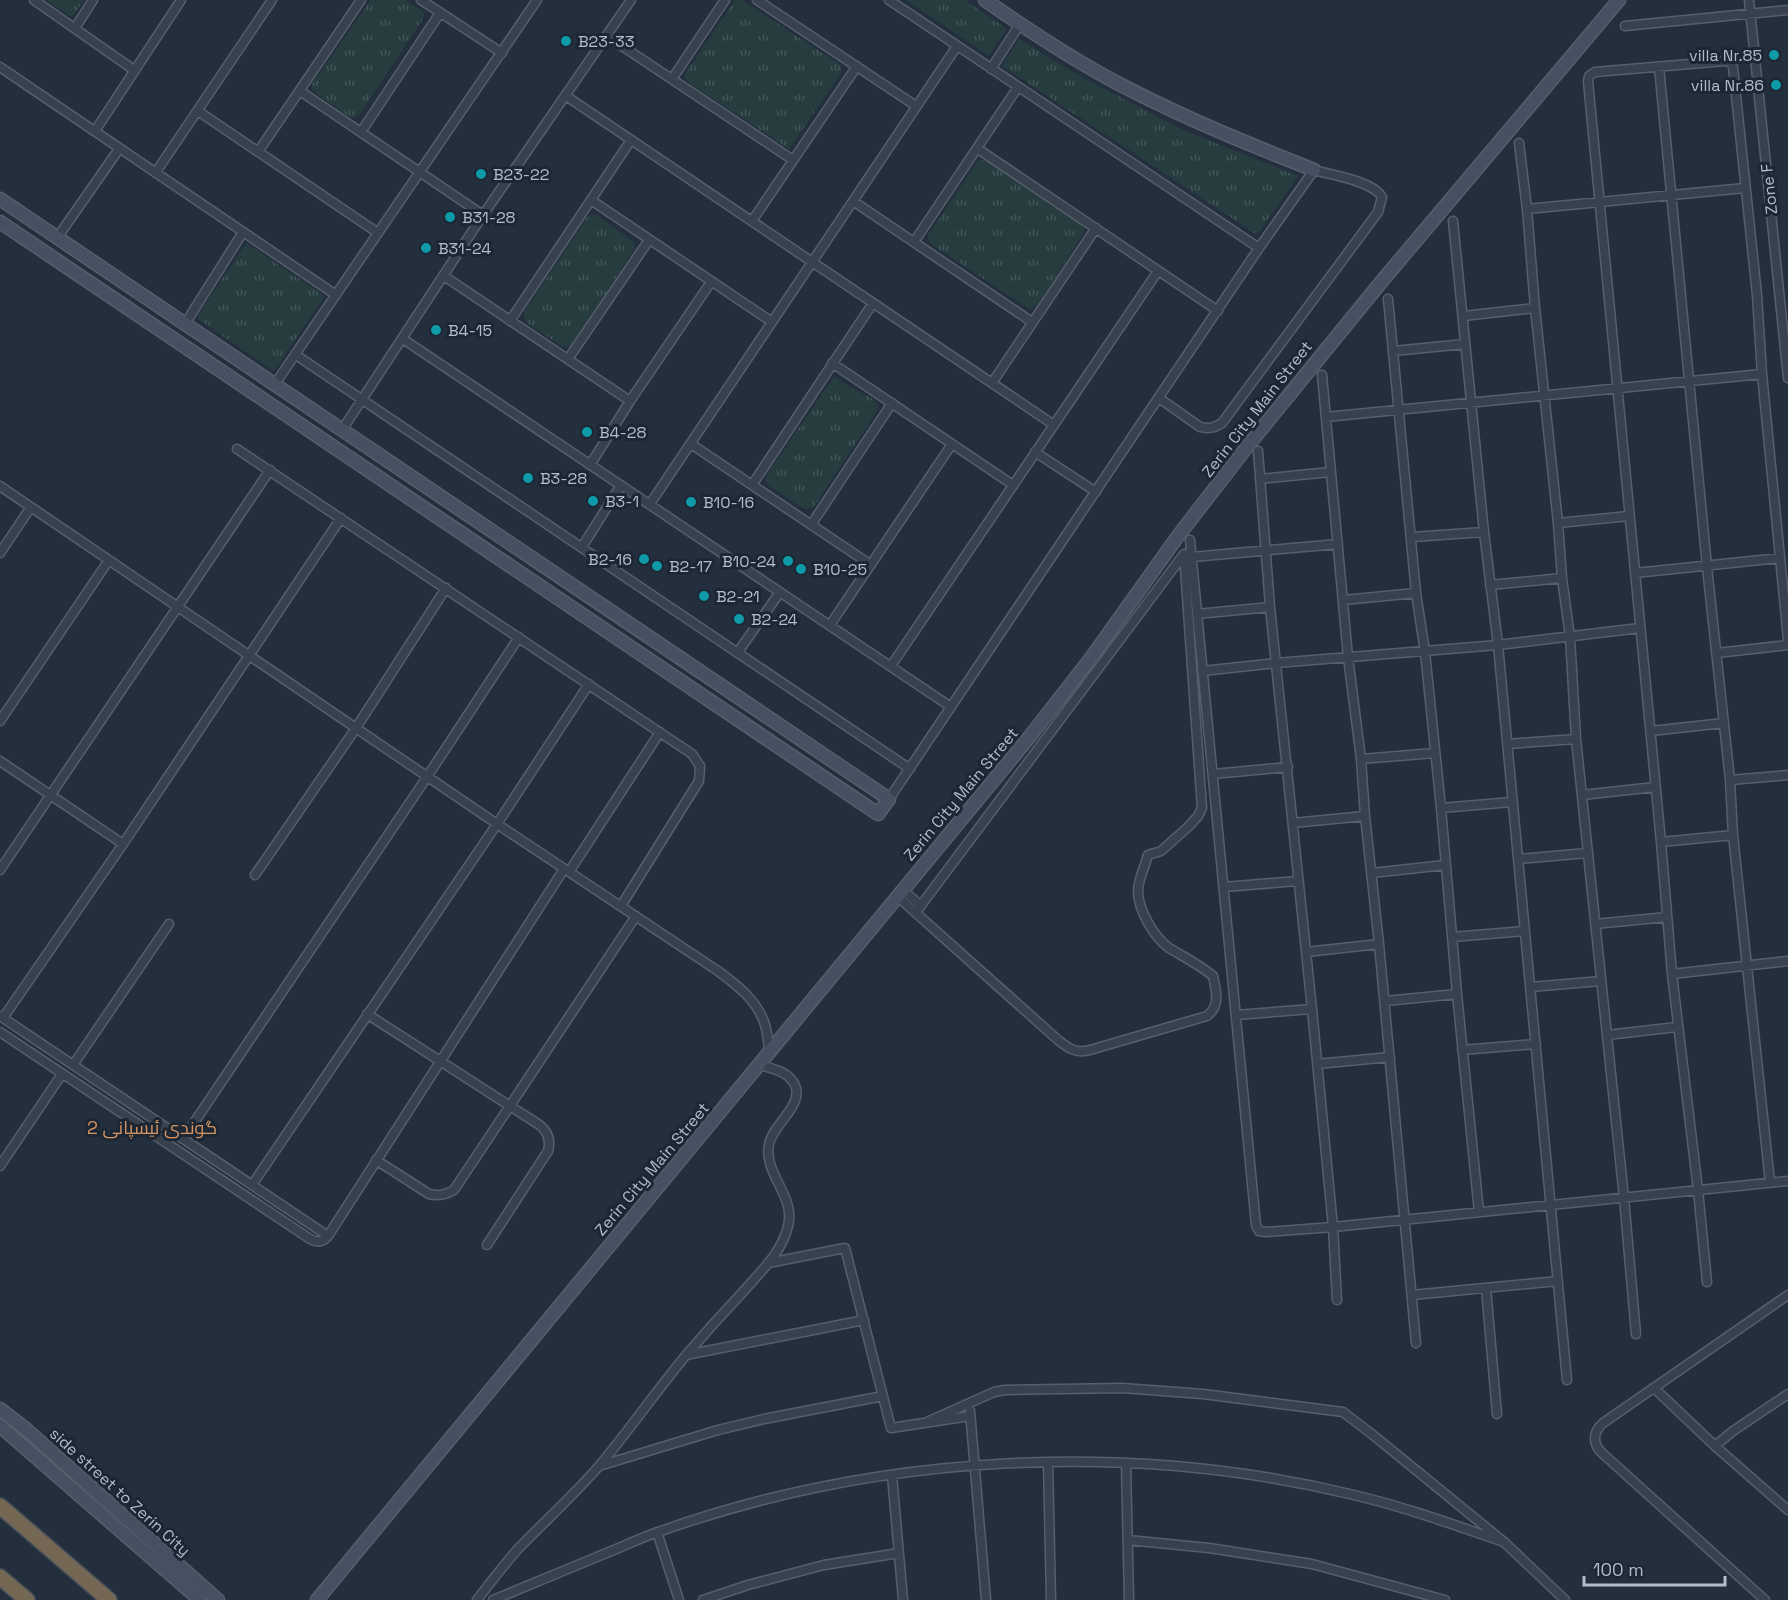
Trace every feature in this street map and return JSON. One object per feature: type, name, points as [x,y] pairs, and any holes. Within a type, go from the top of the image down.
[{"type":"highway","points":[[0,1506],[109,1600]]},
{"type":"highway","points":[[0,1577],[27,1600]]},
{"type":"street","points":[[33,0],[134,69]]},
{"type":"street","points":[[75,28],[93,0]]},
{"type":"street","points":[[94,131],[181,0]]},
{"type":"street","points":[[156,172],[272,0]]},
{"type":"street","points":[[258,152],[361,0]]},
{"type":"street","points":[[421,0],[502,53]]},
{"type":"street","points":[[275,384],[537,0]]},
{"type":"street","points":[[342,430],[404,339],[483,215],[631,0]]},
{"type":"street","points":[[672,79],[725,0]]},
{"type":"street","points":[[757,0],[916,106]]},
{"type":"street","points":[[889,0],[1259,248]]},
{"type":"street","points":[[985,0],[1020,24],[1127,88],[1202,124],[1314,170],[1373,188],[1382,197],[1378,212],[1222,423],[1215,427],[1200,427],[1159,398]]},
{"type":"street","name":"Zerin City Main Street","points":[[317,1600],[1031,735],[1069,687],[1178,536],[1291,392],[1620,0]]},
{"type":"street","name":"Zone F","points":[[1749,0],[1788,378]]},
{"type":"street","points":[[1625,26],[1788,10]]},
{"type":"street","points":[[361,132],[440,13]]},
{"type":"street","points":[[991,69],[1020,24]]},
{"type":"street","points":[[607,36],[793,160]]},
{"type":"street","points":[[650,504],[957,46]]},
{"type":"street","points":[[1707,1281],[1677,1027],[1600,203],[1589,76],[1598,71],[1725,61],[1731,63],[1734,70],[1788,639]]},
{"type":"street","points":[[752,221],[856,66]]},
{"type":"street","points":[[0,67],[336,295]]},
{"type":"street","points":[[1659,67],[1730,780],[1746,966],[1770,1182]]},
{"type":"street","points":[[914,242],[1018,87]]},
{"type":"street","points":[[300,91],[483,215]]},
{"type":"street","points":[[566,96],[1054,424]]},
{"type":"street","points":[[198,111],[378,233]]},
{"type":"street","points":[[510,321],[631,140]]},
{"type":"street","points":[[1519,143],[1562,578],[1570,637],[1576,739],[1636,1334]]},
{"type":"street","points":[[57,238],[119,149]]},
{"type":"street","points":[[978,149],[1218,311]]},
{"type":"street","points":[[0,222],[878,814],[1259,248],[1314,170]]},
{"type":"street","points":[[1527,210],[1745,188]]},
{"type":"street","points":[[0,199],[889,800]]},
{"type":"street","points":[[591,200],[772,322]]},
{"type":"street","points":[[853,201],[1032,322]]},
{"type":"street","points":[[1453,221],[1484,532],[1498,645],[1567,1380]]},
{"type":"street","points":[[992,383],[1096,228]]},
{"type":"street","points":[[185,324],[243,232]]},
{"type":"street","points":[[568,359],[649,240]]},
{"type":"street","points":[[891,666],[1158,270]]},
{"type":"street","points":[[96,287],[107,272]]},
{"type":"street","points":[[444,276],[630,401]]},
{"type":"street","points":[[590,465],[630,401],[711,282]]},
{"type":"street","points":[[1388,299],[1416,593],[1425,652],[1441,808],[1479,1212]]},
{"type":"street","points":[[752,484],[873,303]]},
{"type":"street","points":[[1463,316],[1535,308]]},
{"type":"street","points":[[404,339],[951,707]]},
{"type":"street","points":[[1394,351],[1465,344]]},
{"type":"street","points":[[296,355],[910,769]]},
{"type":"street","points":[[832,363],[1013,484]]},
{"type":"street","points":[[1326,417],[1762,374]]},
{"type":"street","points":[[1322,375],[1348,657],[1361,759],[1385,1001],[1416,1343]]},
{"type":"street","points":[[812,525],[892,403]]},
{"type":"street","points":[[690,444],[871,565]]},
{"type":"street","points":[[830,625],[952,444]]},
{"type":"street","points":[[237,449],[685,748],[697,760],[700,766],[699,781],[621,906]]},
{"type":"street","points":[[1258,451],[1270,607],[1333,1227],[1337,1300]]},
{"type":"street","points":[[1035,452],[1096,492]]},
{"type":"street","points":[[384,480],[394,464]]},
{"type":"street","points":[[0,870],[270,470]]},
{"type":"street","points":[[1260,478],[1330,472]]},
{"type":"street","points":[[582,547],[621,485]]},
{"type":"street","points":[[2,491],[31,507],[427,777],[718,970],[747,994],[757,1008],[765,1024],[770,1054]]},
{"type":"street","points":[[0,553],[31,507]]},
{"type":"street","points":[[1558,523],[1629,516]]},
{"type":"street","points":[[327,1236],[1,1017],[123,844],[341,518]]},
{"type":"street","points":[[1412,537],[1484,532]]},
{"type":"street","points":[[1190,540],[1259,1231],[1333,1227],[1788,1181]]},
{"type":"street","points":[[1192,558],[1338,544]]},
{"type":"street","points":[[900,893],[1058,1040],[1076,1051],[1090,1050],[1207,1016],[1212,1012],[1217,998],[1213,976],[1166,946],[1140,905],[1138,890],[1148,855],[1161,851],[1188,827],[1202,808],[1184,554],[918,909]]},
{"type":"street","points":[[1635,573],[1780,558]]},
{"type":"street","points":[[0,722],[109,560]]},
{"type":"street","points":[[1490,585],[1562,578]]},
{"type":"street","points":[[255,875],[356,728],[446,588]]},
{"type":"street","points":[[738,652],[780,592]]},
{"type":"street","points":[[1344,600],[1416,593]]},
{"type":"street","points":[[1197,614],[1270,607]]},
{"type":"street","points":[[610,632],[620,617]]},
{"type":"street","points":[[1202,671],[1498,645],[1640,628]]},
{"type":"street","points":[[183,1138],[519,637]]},
{"type":"street","points":[[1717,653],[1788,645]]},
{"type":"street","points":[[252,1185],[497,824],[589,684]]},
{"type":"street","points":[[1651,731],[1724,723]]},
{"type":"street","points":[[0,1032],[310,1239],[322,1241],[439,1060],[660,732]]},
{"type":"street","points":[[1507,744],[1576,739]]},
{"type":"street","points":[[1361,759],[1435,753]]},
{"type":"street","points":[[0,761],[123,844]]},
{"type":"street","points":[[1213,774],[1288,767]]},
{"type":"street","points":[[1730,780],[1788,775]]},
{"type":"street","points":[[1582,795],[1655,787]]},
{"type":"street","points":[[1441,808],[1512,802]]},
{"type":"street","points":[[1293,823],[1365,816]]},
{"type":"street","points":[[1661,842],[1733,835]]},
{"type":"street","points":[[1518,858],[1588,853]]},
{"type":"street","points":[[1372,873],[1445,865]]},
{"type":"street","points":[[1224,887],[1298,880]]},
{"type":"street","points":[[376,1160],[429,1194],[438,1196],[454,1190],[636,916]]},
{"type":"street","points":[[1595,924],[1667,917]]},
{"type":"street","points":[[73,1065],[169,924]]},
{"type":"street","points":[[1452,938],[1525,931]]},
{"type":"street","points":[[1306,952],[1379,944]]},
{"type":"street","points":[[1672,974],[1788,961]]},
{"type":"street","points":[[1531,987],[1601,981]]},
{"type":"street","points":[[1385,1001],[1457,994]]},
{"type":"street","points":[[1236,1015],[1312,1009]]},
{"type":"street","points":[[367,1014],[543,1128],[549,1139],[545,1157],[487,1245]]},
{"type":"street","points":[[1607,1035],[1677,1027]]},
{"type":"street","points":[[1462,1050],[1536,1044]]},
{"type":"street","points":[[1317,1064],[1390,1058]]},
{"type":"street","points":[[477,1600],[517,1550],[598,1466],[686,1355],[768,1263],[784,1238],[789,1216],[785,1197],[770,1165],[768,1155],[772,1135],[792,1107],[797,1092],[795,1085],[784,1072],[760,1065]]},
{"type":"street","points":[[0,1166],[62,1074]]},
{"type":"street","points":[[768,1263],[845,1248],[891,1428],[970,1416]]},
{"type":"street","points":[[1412,1295],[1558,1281]]},
{"type":"street","points":[[1486,1288],[1497,1414]]},
{"type":"street","points":[[1765,1600],[1598,1450],[1594,1438],[1599,1427],[1788,1295]]},
{"type":"street","points":[[686,1355],[864,1320]]},
{"type":"street","points":[[927,1422],[984,1395],[1005,1390],[1122,1388],[1203,1394],[1342,1412],[1504,1542],[1565,1600]]},
{"type":"street","points":[[1654,1388],[1715,1446],[1786,1505]]},
{"type":"street","points":[[1715,1446],[1788,1394]]},
{"type":"street","points":[[598,1466],[752,1422],[883,1396]]},
{"type":"street","points":[[969,1402],[986,1600]]},
{"type":"street","name":"side street to Zerin City","points":[[0,1409],[27,1430],[218,1600]]},
{"type":"street","name":"side street to Zerin City","points":[[0,1426],[200,1600]]},
{"type":"street","points":[[493,1600],[657,1532],[731,1509],[823,1487],[892,1475],[975,1465],[1048,1462],[1126,1463],[1252,1476],[1353,1495],[1427,1515],[1504,1542]]},
{"type":"street","points":[[1048,1462],[1051,1600]]},
{"type":"street","points":[[1126,1463],[1129,1600]]},
{"type":"street","points":[[892,1475],[903,1600]]},
{"type":"street","points":[[657,1532],[679,1600]]},
{"type":"street","points":[[1128,1539],[1209,1548],[1312,1564],[1445,1600]]},
{"type":"street","points":[[703,1600],[748,1585],[824,1565],[899,1553]]},
{"type":"green space","points":[[46,0],[84,0],[72,17]]},
{"type":"green space","points":[[371,0],[406,0],[424,13],[423,19],[355,118],[349,117],[313,91],[312,84]]},
{"type":"green space","points":[[735,0],[742,0],[839,64],[842,69],[841,74],[789,149],[689,83],[685,78],[685,74]]},
{"type":"green space","points":[[906,0],[965,0],[1007,29],[989,56]]},
{"type":"green space","points":[[1019,39],[1080,76],[1183,130],[1298,176],[1257,235],[1002,66]]},
{"type":"green space","points":[[980,160],[984,160],[1081,225],[1085,231],[1037,306],[1031,309],[931,244],[928,239],[929,234]]},
{"type":"green space","points":[[591,214],[596,215],[634,242],[635,249],[568,348],[527,323],[524,312]]},
{"type":"green space","points":[[246,243],[325,296],[274,371],[198,319],[198,315]]},
{"type":"green space","points":[[834,377],[874,400],[879,406],[813,508],[804,509],[765,481],[767,474]]},
{"type":"place","name":"B23-33","points":[[566,41]]},
{"type":"place","name":"villa Nr.85","points":[[1774,55]]},
{"type":"place","name":"villa Nr.86","points":[[1776,85]]},
{"type":"place","name":"B23-22","points":[[481,174]]},
{"type":"place","name":"B31-28","points":[[450,217]]},
{"type":"place","name":"B31-24","points":[[426,248]]},
{"type":"place","name":"B4-15","points":[[436,330]]},
{"type":"place","name":"B4-28","points":[[587,432]]},
{"type":"place","name":"B3-28","points":[[528,478]]},
{"type":"place","name":"B3-1","points":[[593,501]]},
{"type":"place","name":"B10-16","points":[[691,502]]},
{"type":"place","name":"B2-16","points":[[644,559]]},
{"type":"place","name":"B10-24","points":[[788,561]]},
{"type":"place","name":"B2-17","points":[[657,566]]},
{"type":"place","name":"B10-25","points":[[801,569]]},
{"type":"place","name":"B2-21","points":[[704,596]]},
{"type":"place","name":"B2-24","points":[[739,619]]},
{"type":"district","name":"گوندی ئیسپانی 2","points":[[152,1127]]}]
